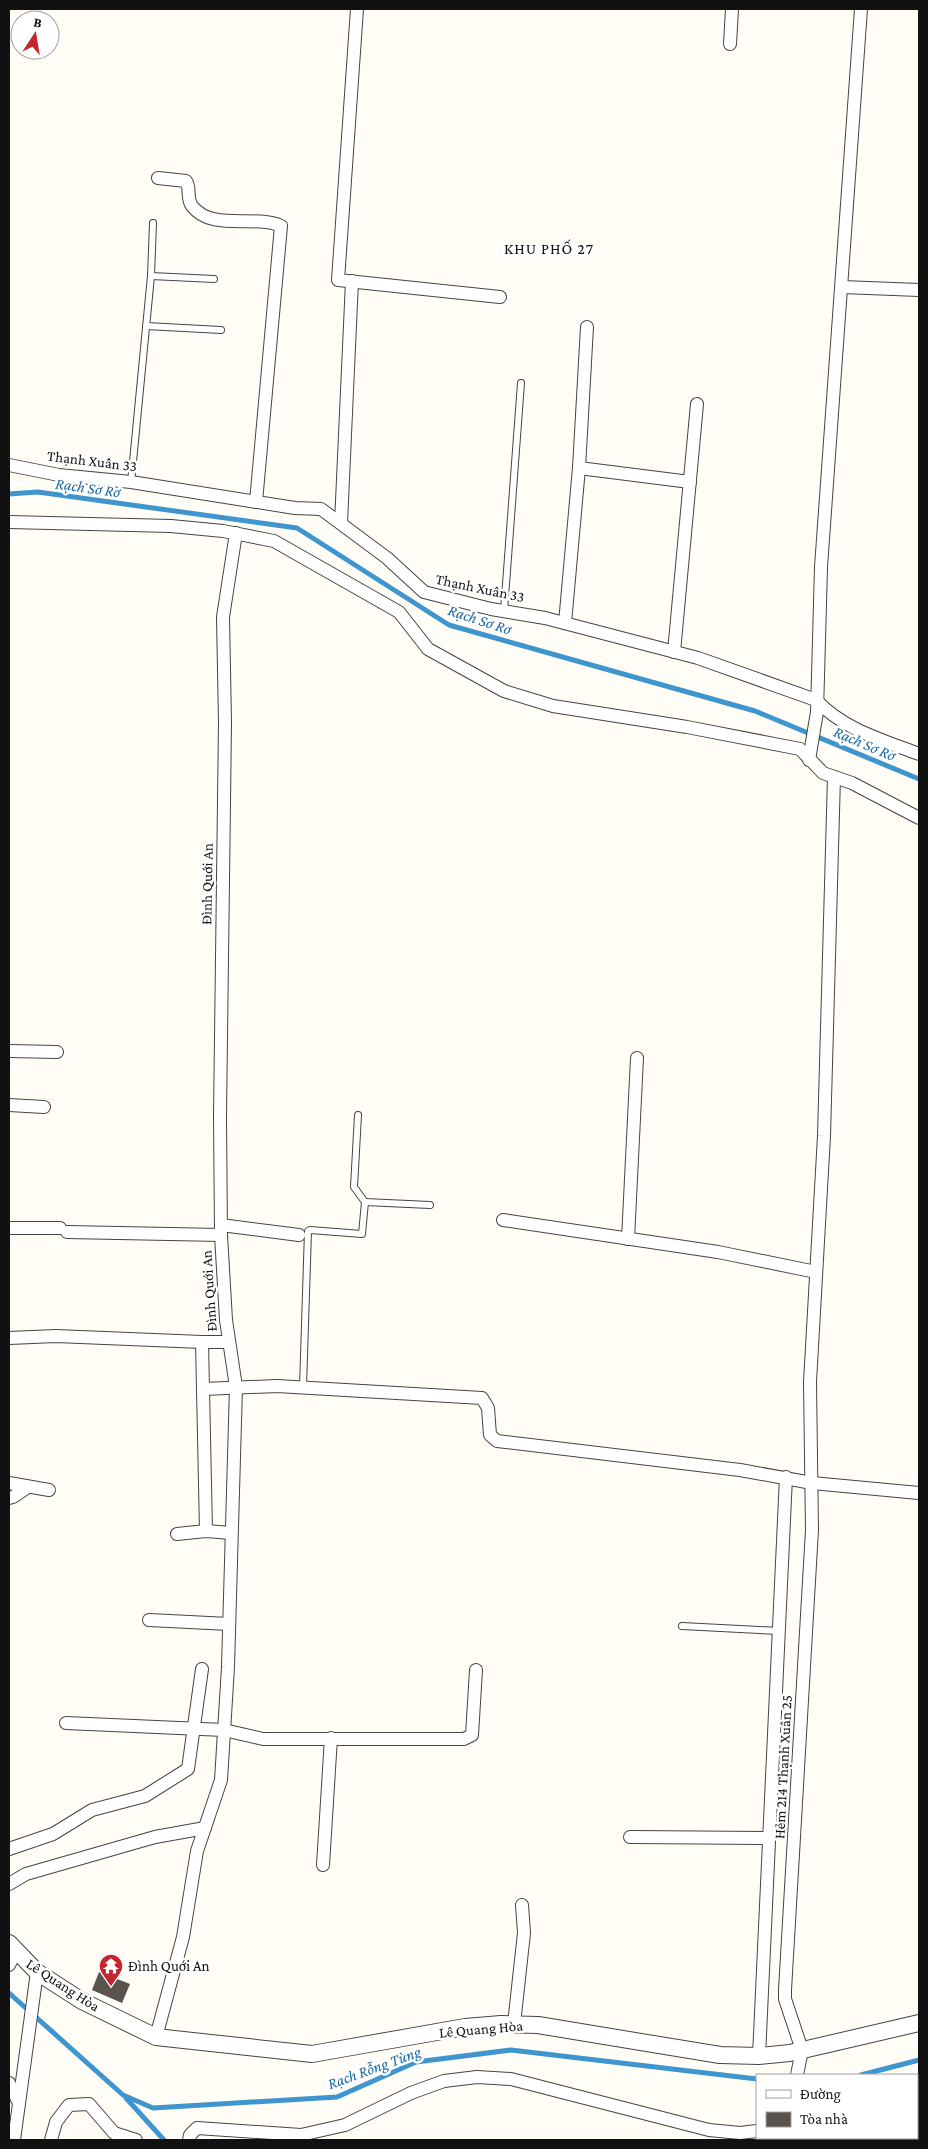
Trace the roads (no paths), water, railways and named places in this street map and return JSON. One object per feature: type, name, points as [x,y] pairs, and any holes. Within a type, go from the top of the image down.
[{"type":"street","points":[[357,9],[338,280],[500,297]]},
{"type":"street","points":[[730,44],[732,9]]},
{"type":"street","points":[[811,754],[816,706],[821,567],[861,9]]},
{"type":"street","points":[[158,178],[188,182],[188,198],[192,206],[202,214],[228,221],[239,220],[280,226],[256,502]]},
{"type":"street","points":[[342,523],[352,281]]},
{"type":"street","points":[[842,287],[919,290]]},
{"type":"street","points":[[564,623],[579,468],[587,327]]},
{"type":"street","points":[[674,652],[698,404]]},
{"type":"street","name":"Thạnh Xuân 33","points":[[9,465],[59,475],[131,482],[295,508],[321,509],[387,558],[424,592],[564,623],[698,658],[816,706],[862,733],[919,754]]},
{"type":"street","points":[[579,468],[690,482]]},
{"type":"street","points":[[9,522],[171,526],[236,533],[274,541],[399,612],[428,648],[504,691],[552,706],[688,727],[800,749],[811,754],[823,773],[852,783],[919,818]]},
{"type":"street","name":"Đình Quới An","points":[[156,2037],[183,1937],[197,1852],[221,1780],[224,1730],[236,1387],[229,1342],[221,1230],[220,1116],[225,732],[223,617],[236,533]]},
{"type":"street","name":"Hẻm 214 Thạnh Xuân 25","points":[[797,2055],[785,1999],[785,1990],[812,1530],[810,1382],[824,1136],[834,777]]},
{"type":"street","points":[[9,1051],[57,1052]]},
{"type":"street","points":[[628,1239],[637,1058]]},
{"type":"street","points":[[9,1105],[44,1107]]},
{"type":"street","points":[[503,1220],[718,1252],[816,1272]]},
{"type":"street","points":[[9,1228],[221,1230],[299,1235]]},
{"type":"street","points":[[9,1338],[56,1336],[229,1342]]},
{"type":"street","points":[[202,1342],[206,1531]]},
{"type":"street","points":[[203,1389],[303,1387],[482,1398],[488,1408],[490,1435],[497,1441],[786,1477],[812,1483],[919,1493]]},
{"type":"street","points":[[759,2056],[786,1477]]},
{"type":"street","points":[[9,1483],[49,1490]]},
{"type":"street","points":[[9,1498],[28,1487]]},
{"type":"street","points":[[177,1534],[206,1531],[231,1533]]},
{"type":"street","points":[[149,1620],[229,1624]]},
{"type":"street","points":[[9,1849],[54,1834],[92,1810],[145,1796],[188,1769],[202,1669]]},
{"type":"street","points":[[66,1722],[224,1730],[263,1739],[458,1740],[472,1735],[476,1670]]},
{"type":"street","points":[[323,1865],[331,1738]]},
{"type":"street","points":[[9,1884],[26,1874],[155,1837],[205,1828]]},
{"type":"street","points":[[630,1837],[769,1838]]},
{"type":"street","points":[[514,2024],[524,1933],[522,1905]]},
{"type":"street","name":"Lê Quang Hòa","points":[[11,1956],[82,2001],[156,2037],[312,2054],[465,2027],[514,2024],[547,2026],[720,2055],[797,2055],[919,2023]]},
{"type":"street","points":[[14,2140],[37,1972]]},
{"type":"street","points":[[797,2055],[798,2074]]},
{"type":"street","points":[[190,2140],[190,2135],[197,2128],[301,2134],[345,2125],[411,2093],[444,2081],[477,2078],[511,2079],[709,2130],[740,2133],[756,2131]]},
{"type":"street","points":[[9,2083],[19,2103]]},
{"type":"street","points":[[51,2140],[56,2122],[68,2105],[89,2104],[120,2137],[136,2140]]},
{"type":"lane","points":[[131,482],[151,276],[153,223]]},
{"type":"lane","points":[[151,276],[214,279]]},
{"type":"lane","points":[[146,326],[221,330]]},
{"type":"lane","points":[[504,611],[521,383]]},
{"type":"lane","points":[[303,1387],[308,1231],[362,1234],[365,1202],[354,1188],[358,1115]]},
{"type":"lane","points":[[365,1202],[430,1205]]},
{"type":"lane","points":[[682,1626],[779,1630]]},
{"type":"waterway","name":"Rạch Sơ Rơ","points":[[9,494],[38,492],[297,528],[449,625],[755,711],[919,779]]},
{"type":"waterway","name":"Rạch Rỗng Tùng","points":[[9,1993],[123,2095],[153,2108],[337,2097],[416,2062],[511,2050],[756,2079]]},
{"type":"waterway","name":"Rạch Rỗng Tùng","points":[[865,2074],[919,2060]]},
{"type":"waterway","points":[[126,2098],[164,2140]]},
{"type":"place","name":"Đình Quới An","points":[[111,1987]]},
{"type":"district","name":"KHU PHỐ 27","points":[[549,248]]}]
